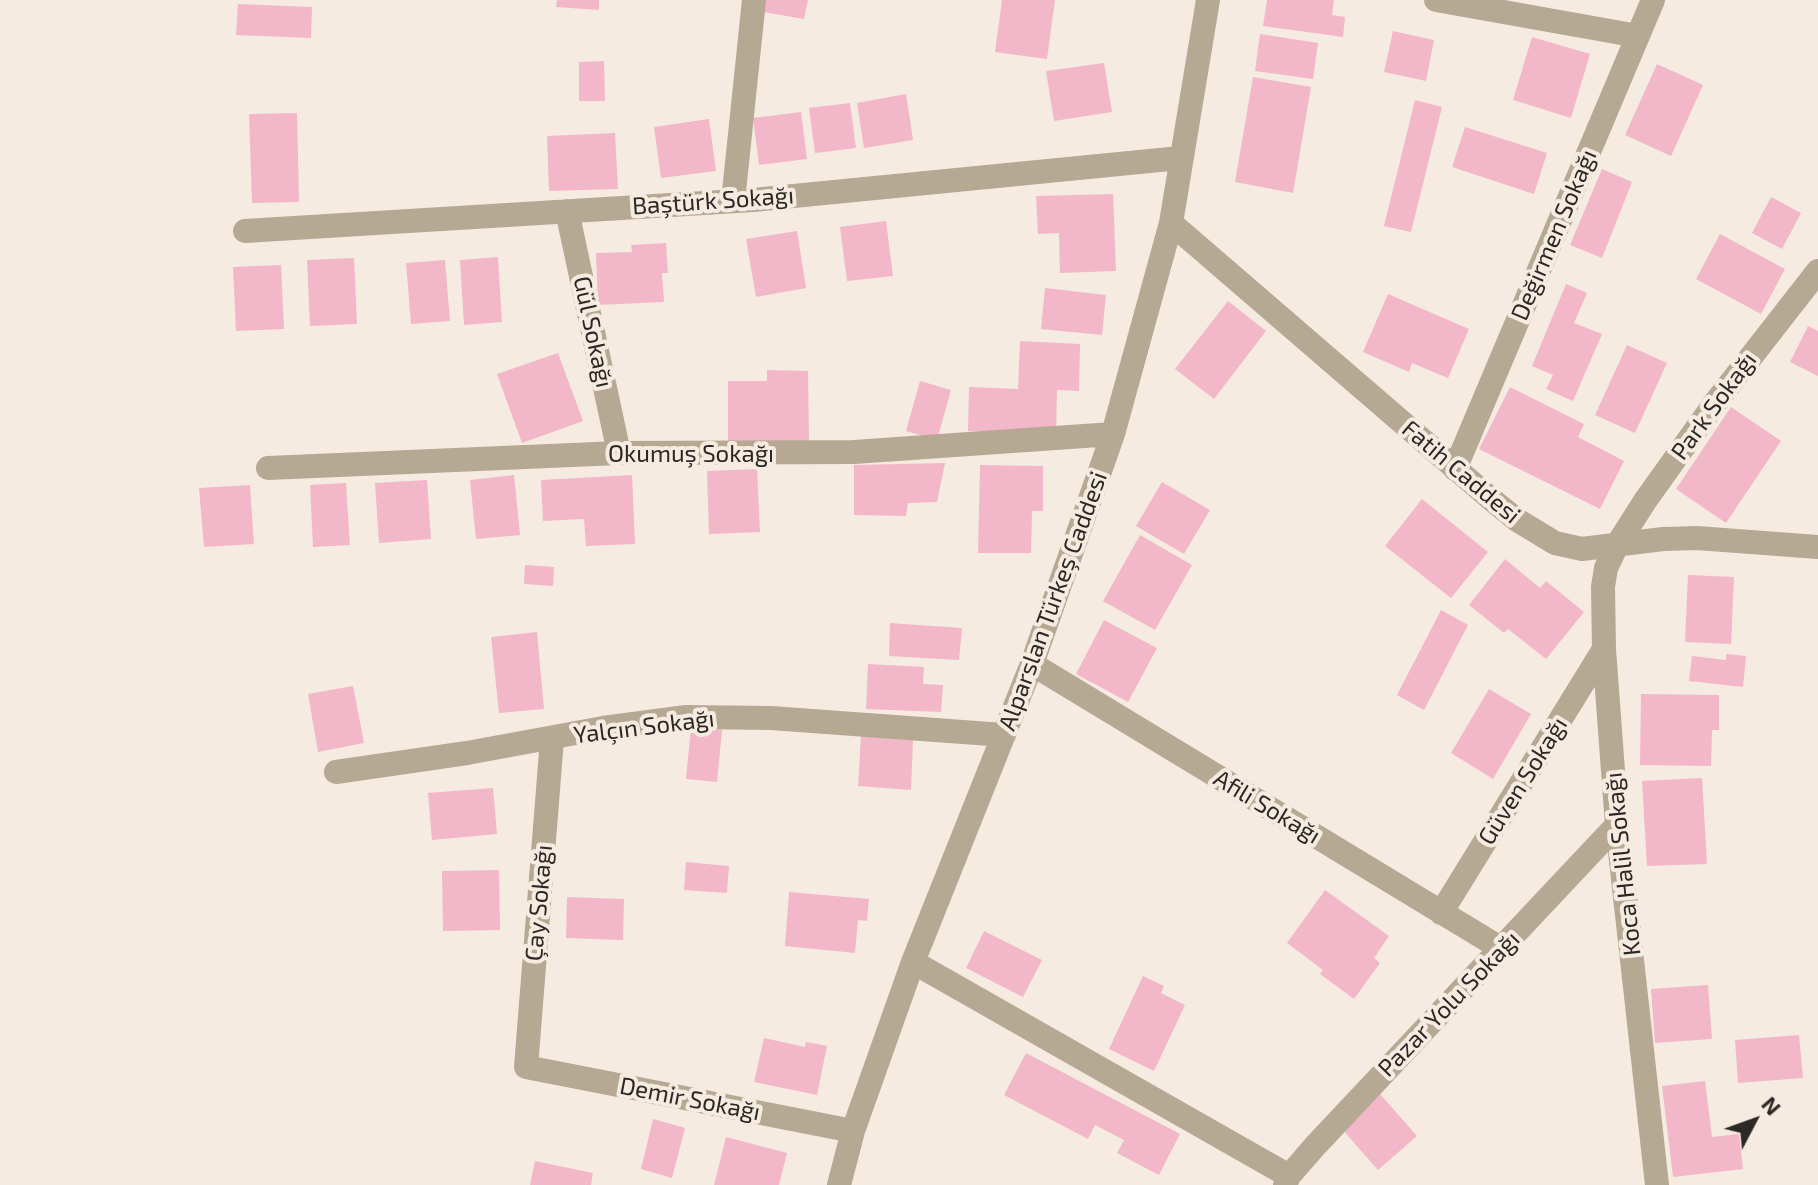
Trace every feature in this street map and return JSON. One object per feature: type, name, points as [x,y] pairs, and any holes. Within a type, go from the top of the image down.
[{"type":"street","points":[[733,201],[754,0]]},
{"type":"street","name":"Alparslan Türkeş Caddesi","points":[[839,1185],[853,1131],[913,962],[1032,664],[1113,434],[1171,223],[1208,0]]},
{"type":"street","points":[[1436,0],[1638,36]]},
{"type":"street","name":"Değirmen Sokağı","points":[[1455,469],[1653,0]]},
{"type":"street","name":"Baştürk Sokağı","points":[[245,231],[733,201],[1180,158]]},
{"type":"street","name":"Gül Sokağı","points":[[567,211],[619,453]]},
{"type":"street","name":"Fatih Caddesi","points":[[1171,223],[1455,469],[1517,520],[1555,543],[1582,549],[1697,538],[1818,547]]},
{"type":"street","name":"Park Sokağı","points":[[1617,545],[1715,403],[1818,271]]},
{"type":"street","name":"Okumuş Sokağı","points":[[268,468],[619,453],[854,452],[1113,434]]},
{"type":"street","name":"Koca Halil Sokağı","points":[[1617,545],[1606,568],[1603,587],[1604,649],[1617,825],[1657,1185]]},
{"type":"street","name":"Güven Sokağı","points":[[1441,913],[1604,649]]},
{"type":"street","name":"Afili Sokağı","points":[[1032,664],[1502,949]]},
{"type":"street","name":"Yalçın Sokağı","points":[[336,772],[686,717],[771,718],[1004,735]]},
{"type":"street","name":"Çay Sokağı","points":[[526,1067],[552,739]]},
{"type":"street","name":"Pazar Yolu Sokağı","points":[[1287,1181],[1617,825]]},
{"type":"street","points":[[913,962],[1287,1181]]},
{"type":"street","name":"Demir Sokağı","points":[[526,1067],[853,1131]]},
{"type":"building","points":[[557,0],[599,0],[599,10],[556,7]]},
{"type":"building","points":[[765,0],[808,0],[804,19],[763,12]]},
{"type":"building","points":[[1002,0],[1055,0],[1047,59],[995,52]]},
{"type":"building","points":[[1267,0],[1334,0],[1332,15],[1345,17],[1343,37],[1263,26]]},
{"type":"building","points":[[238,4],[312,7],[311,38],[236,35]]},
{"type":"building","points":[[1393,31],[1434,40],[1426,81],[1384,72]]},
{"type":"building","points":[[1260,34],[1318,43],[1313,79],[1255,71]]},
{"type":"building","points":[[1532,37],[1590,54],[1571,118],[1513,100]]},
{"type":"building","points":[[604,61],[605,101],[579,101],[579,62]]},
{"type":"building","points":[[1104,63],[1112,112],[1054,121],[1046,71]]},
{"type":"building","points":[[1657,64],[1703,85],[1671,156],[1625,135]]},
{"type":"building","points":[[1253,77],[1311,87],[1293,193],[1235,182]]},
{"type":"building","points":[[906,94],[913,140],[864,148],[857,103]]},
{"type":"building","points":[[1415,100],[1442,107],[1411,232],[1384,226]]},
{"type":"building","points":[[850,103],[856,148],[815,153],[809,108]]},
{"type":"building","points":[[801,112],[807,159],[759,165],[753,118]]},
{"type":"building","points":[[297,113],[299,202],[252,203],[249,114]]},
{"type":"building","points":[[709,119],[716,171],[661,178],[654,127]]},
{"type":"building","points":[[1465,127],[1547,153],[1534,194],[1452,167]]},
{"type":"building","points":[[615,133],[618,189],[549,191],[547,136]]},
{"type":"building","points":[[1602,169],[1632,182],[1602,258],[1570,245]]},
{"type":"building","points":[[1113,194],[1116,271],[1060,273],[1059,233],[1038,234],[1036,196]]},
{"type":"building","points":[[1771,197],[1801,213],[1782,249],[1752,233]]},
{"type":"building","points":[[886,221],[893,276],[847,281],[840,227]]},
{"type":"building","points":[[797,231],[806,288],[756,297],[746,239]]},
{"type":"building","points":[[1720,234],[1785,269],[1761,314],[1696,279]]},
{"type":"building","points":[[666,243],[668,273],[662,273],[664,302],[598,305],[596,253],[632,252],[631,245]]},
{"type":"building","points":[[498,257],[502,322],[464,325],[460,260]]},
{"type":"building","points":[[354,258],[357,324],[310,326],[307,260]]},
{"type":"building","points":[[445,260],[450,321],[411,324],[406,263]]},
{"type":"building","points":[[281,265],[284,329],[236,331],[233,267]]},
{"type":"building","points":[[1566,284],[1587,293],[1574,323],[1602,334],[1573,401],[1546,389],[1553,375],[1532,366]]},
{"type":"building","points":[[1045,288],[1106,295],[1102,335],[1041,329]]},
{"type":"building","points":[[1388,294],[1469,329],[1448,378],[1412,363],[1409,372],[1363,352]]},
{"type":"building","points":[[1228,301],[1266,331],[1214,399],[1175,369]]},
{"type":"building","points":[[1808,326],[1818,331],[1818,376],[1790,362]]},
{"type":"building","points":[[1020,341],[1080,344],[1079,391],[1057,390],[1056,435],[968,431],[969,387],[1018,389]]},
{"type":"building","points":[[1627,345],[1667,363],[1635,433],[1595,415]]},
{"type":"building","points":[[558,353],[583,421],[522,443],[497,374]]},
{"type":"building","points":[[767,370],[808,371],[809,442],[728,442],[728,381],[767,381]]},
{"type":"building","points":[[920,381],[951,390],[937,440],[906,431]]},
{"type":"building","points":[[1510,387],[1584,424],[1578,437],[1624,461],[1600,509],[1479,449]]},
{"type":"building","points":[[1731,407],[1781,441],[1726,523],[1676,489]]},
{"type":"building","points":[[945,463],[937,502],[908,503],[906,516],[854,515],[854,465]]},
{"type":"building","points":[[980,465],[1043,466],[1043,511],[1032,511],[1031,553],[978,553]]},
{"type":"building","points":[[757,469],[760,532],[709,534],[707,471]]},
{"type":"building","points":[[514,475],[520,535],[476,539],[470,480]]},
{"type":"building","points":[[632,475],[635,544],[586,546],[584,519],[543,521],[541,480]]},
{"type":"building","points":[[427,480],[431,539],[379,543],[375,483]]},
{"type":"building","points":[[1162,482],[1210,510],[1184,554],[1136,526]]},
{"type":"building","points":[[346,483],[350,545],[313,547],[310,485]]},
{"type":"building","points":[[250,485],[254,544],[204,547],[199,488]]},
{"type":"building","points":[[1422,499],[1488,552],[1451,598],[1385,546]]},
{"type":"building","points":[[1140,535],[1192,565],[1155,630],[1103,601]]},
{"type":"building","points":[[1505,559],[1540,588],[1546,581],[1584,612],[1546,659],[1508,629],[1504,633],[1469,605]]},
{"type":"building","points":[[525,565],[554,567],[553,586],[524,584]]},
{"type":"building","points":[[1688,575],[1734,577],[1731,644],[1685,642]]},
{"type":"building","points":[[1441,610],[1468,625],[1424,710],[1397,695]]},
{"type":"building","points":[[1104,620],[1157,648],[1128,702],[1076,674]]},
{"type":"building","points":[[890,623],[962,628],[959,660],[889,656]]},
{"type":"building","points":[[537,632],[544,709],[499,713],[491,637]]},
{"type":"building","points":[[1726,654],[1746,656],[1743,687],[1689,681],[1692,656],[1726,660]]},
{"type":"building","points":[[868,664],[924,667],[923,684],[943,685],[941,712],[866,709]]},
{"type":"building","points":[[353,686],[364,743],[318,752],[308,694]]},
{"type":"building","points":[[1489,689],[1531,714],[1493,779],[1451,753]]},
{"type":"building","points":[[1641,694],[1719,695],[1719,730],[1712,730],[1711,766],[1640,765]]},
{"type":"building","points":[[691,727],[722,730],[717,782],[686,779]]},
{"type":"building","points":[[861,736],[913,740],[911,790],[858,786]]},
{"type":"building","points":[[1702,778],[1707,864],[1647,866],[1642,781]]},
{"type":"building","points":[[493,788],[497,834],[432,840],[428,793]]},
{"type":"building","points":[[686,862],[729,866],[727,893],[684,890]]},
{"type":"building","points":[[499,870],[500,930],[443,931],[442,871]]},
{"type":"building","points":[[1325,890],[1389,936],[1374,958],[1380,963],[1354,999],[1320,974],[1323,970],[1287,943]]},
{"type":"building","points":[[789,892],[869,899],[867,921],[858,920],[855,953],[785,946]]},
{"type":"building","points":[[567,897],[624,899],[623,940],[566,938]]},
{"type":"building","points":[[984,931],[1042,960],[1023,997],[966,968]]},
{"type":"building","points":[[1143,976],[1164,986],[1161,993],[1185,1005],[1154,1071],[1109,1049]]},
{"type":"building","points":[[1708,985],[1712,1039],[1655,1043],[1651,989]]},
{"type":"building","points":[[1799,1035],[1803,1078],[1738,1083],[1735,1040]]},
{"type":"building","points":[[764,1038],[805,1047],[806,1042],[827,1046],[817,1095],[754,1082]]},
{"type":"building","points":[[1026,1053],[1180,1134],[1159,1175],[1117,1153],[1124,1140],[1095,1125],[1088,1139],[1004,1095]]},
{"type":"building","points":[[1705,1081],[1712,1137],[1739,1134],[1743,1169],[1673,1177],[1662,1086]]},
{"type":"building","points":[[1380,1094],[1417,1136],[1378,1170],[1341,1128]]},
{"type":"building","points":[[653,1119],[685,1128],[672,1178],[641,1169]]},
{"type":"building","points":[[726,1137],[787,1153],[779,1185],[714,1185]]},
{"type":"building","points":[[535,1161],[593,1173],[591,1185],[530,1185]]}]
